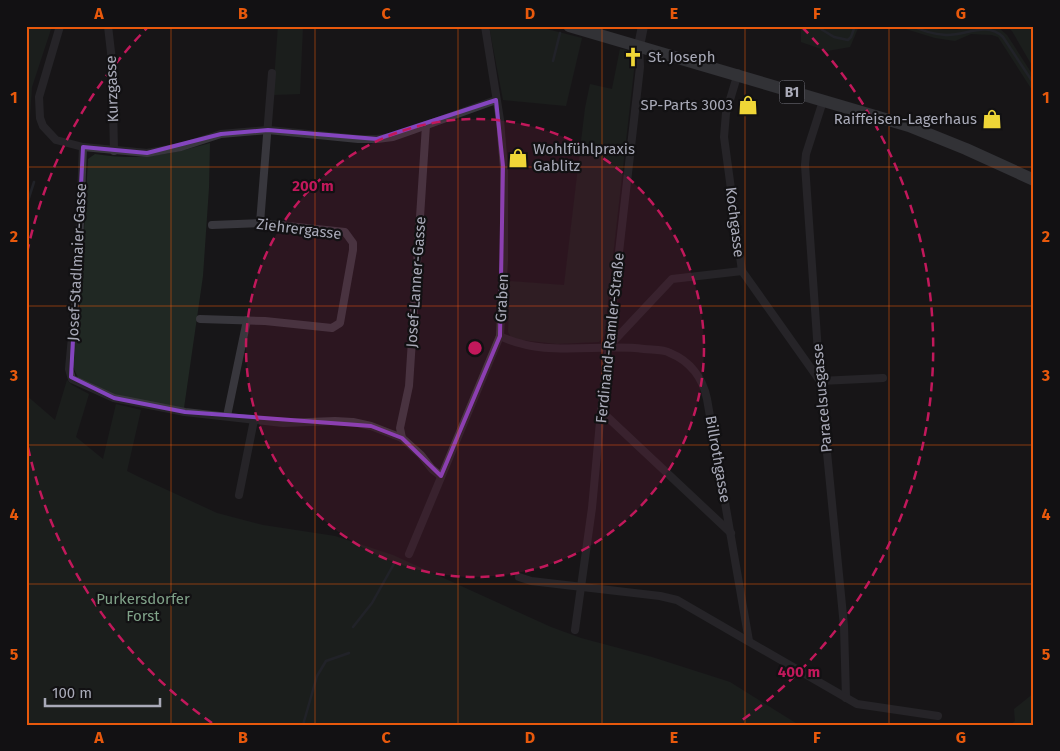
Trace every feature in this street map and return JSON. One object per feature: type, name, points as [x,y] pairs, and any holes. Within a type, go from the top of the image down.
[{"type":"main road","name":"B1","points":[[569,26],[738,73],[918,129],[959,145],[1034,180]]},
{"type":"street","points":[[60,26],[39,97],[40,118],[43,126],[56,140],[83,147],[147,153],[181,147],[221,134],[268,130],[358,139],[377,139],[393,137],[496,100]]},
{"type":"street","name":"Kurzgasse","points":[[108,26],[112,61],[114,151]]},
{"type":"street","name":"Graben","points":[[409,554],[500,336],[504,260],[504,166],[500,120],[485,26]]},
{"type":"street","points":[[639,46],[643,26]]},
{"type":"street","name":"Ferdinand-Ramler-Straße","points":[[575,630],[592,508],[601,411],[640,67],[639,46]]},
{"type":"street","points":[[260,223],[272,73]]},
{"type":"street","name":"Kochgasse","points":[[738,73],[726,113],[724,137],[742,271],[820,381]]},
{"type":"street","name":"Paracelsusgasse","points":[[823,101],[806,154],[805,164],[820,381],[844,626],[846,698]]},
{"type":"street","name":"Josef-Lanner-Gasse","points":[[402,438],[400,428],[409,386],[426,125]]},
{"type":"street","name":"Josef-Stadlmaier-Gasse","points":[[83,147],[78,273],[69,369],[71,377],[78,383],[114,398],[185,412],[227,416]]},
{"type":"street","name":"Ziehrergasse","points":[[212,225],[260,223],[346,232],[353,243],[340,323],[332,328],[247,320]]},
{"type":"street","points":[[609,346],[672,279],[742,271]]},
{"type":"street","points":[[200,319],[247,320],[227,416],[283,422],[353,422],[371,426],[402,438],[441,476]]},
{"type":"street","name":"Billrothgasse","points":[[500,336],[513,343],[562,349],[609,346],[669,352],[694,368],[705,390],[749,641]]},
{"type":"street","points":[[820,381],[883,378]]},
{"type":"street","points":[[601,411],[730,533]]},
{"type":"street","points":[[239,495],[254,420]]},
{"type":"street","points":[[519,577],[660,596],[677,600],[857,704],[938,716]]},
{"type":"highlighted area","points":[[496,100],[503,166],[500,336],[441,476],[402,438],[371,426],[185,412],[114,398],[71,377],[83,147],[147,153],[221,134],[268,130],[377,139]]},
{"type":"green space","points":[[29,26],[52,26],[32,87],[29,130],[26,139],[26,36]]},
{"type":"green space","points":[[278,26],[303,26],[300,94],[273,95]]},
{"type":"green space","points":[[489,26],[535,26],[582,38],[566,106],[503,100]]},
{"type":"green space","points":[[801,26],[859,26],[850,47],[827,51],[801,42]]},
{"type":"green space","points":[[896,26],[920,26],[943,30],[957,30],[974,26],[1000,29],[1007,35],[1034,77],[1034,93],[998,37],[971,34],[955,41],[935,38]]},
{"type":"green space","points":[[1006,26],[1034,26],[1034,69],[1012,31]]},
{"type":"green space","points":[[620,49],[627,50],[626,52],[630,53],[629,59],[635,61],[604,336],[599,342],[557,344],[512,339],[508,332],[510,281],[564,285],[585,108],[590,84],[612,89]]},
{"type":"green space","points":[[210,143],[203,276],[184,408],[115,394],[78,378],[73,367],[80,303],[88,159],[95,154],[125,157],[153,156]]},
{"type":"green space","name":"Purkersdorfer Forst","points":[[67,380],[72,385],[89,394],[76,437],[103,459],[116,404],[141,410],[127,471],[139,477],[217,513],[263,525],[335,536],[393,555],[551,627],[581,638],[652,657],[730,682],[799,725],[26,725],[26,395],[55,420]]},
{"type":"green space","points":[[1034,693],[1034,725],[1010,725],[1015,721],[1014,709]]},
{"type":"waterway","points":[[816,26],[834,37],[848,40],[855,26]]},
{"type":"waterway","points":[[912,26],[928,32],[946,35],[976,30],[997,32],[1003,37],[1034,84]]},
{"type":"waterway","points":[[553,61],[560,33]]},
{"type":"waterway","points":[[26,207],[34,182]]},
{"type":"waterway","points":[[353,627],[372,603],[395,562]]},
{"type":"waterway","points":[[303,725],[317,676],[326,661],[349,653]]},
{"type":"place","name":"St. Joseph","points":[[633,57]]},
{"type":"place","name":"SP-Parts 3003","points":[[748,105]]},
{"type":"place","name":"Raiffeisen-Lagerhaus","points":[[992,119]]},
{"type":"place","name":"Wohlfühlpraxis Gablitz","points":[[518,158]]}]
